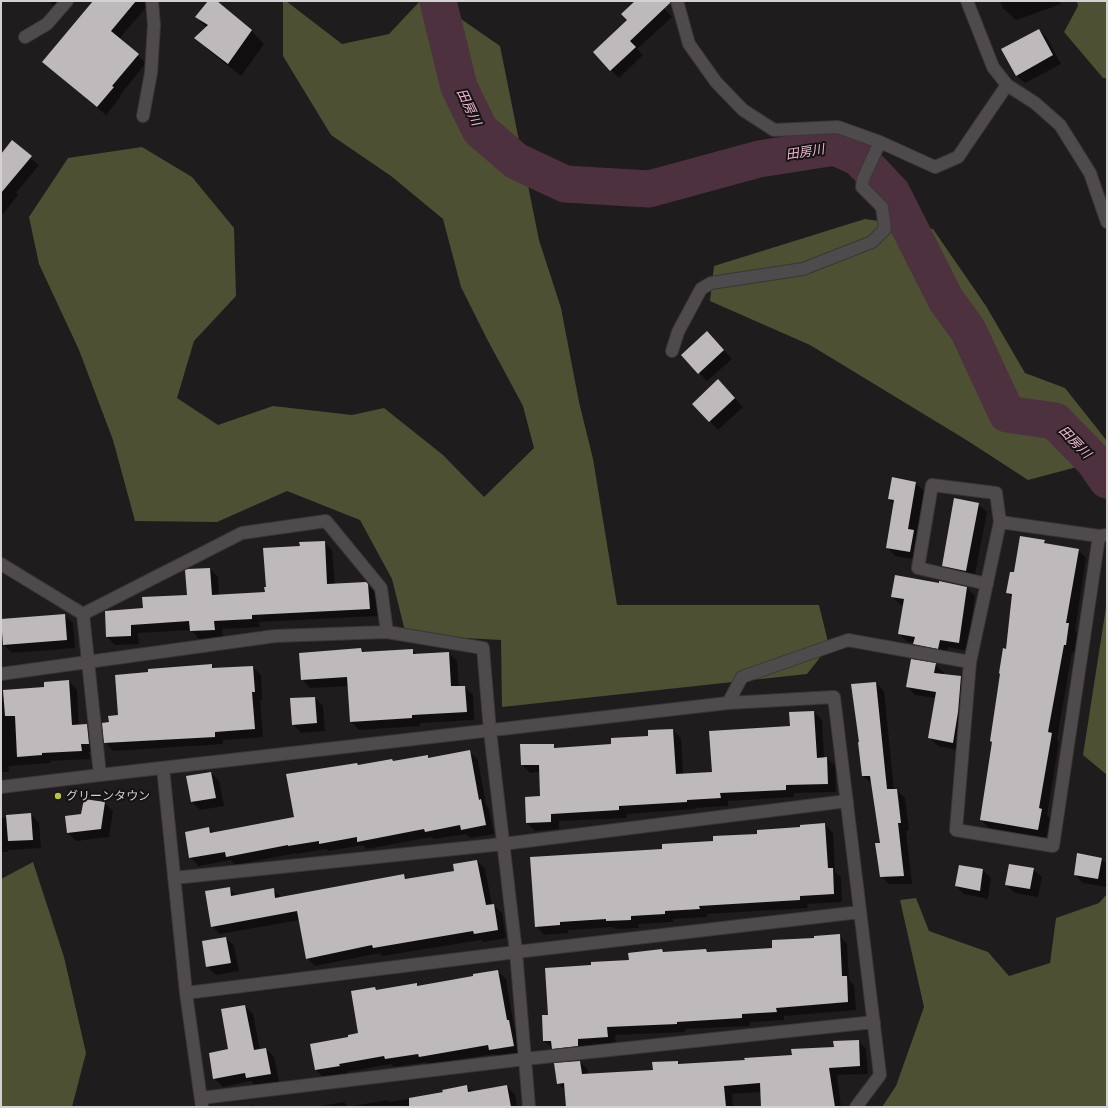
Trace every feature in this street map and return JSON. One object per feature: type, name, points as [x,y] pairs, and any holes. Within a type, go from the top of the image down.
[{"type":"street","points":[[25,37],[47,24],[67,1]]},
{"type":"street","points":[[143,116],[152,73],[154,26],[152,1]]},
{"type":"street","points":[[677,1],[689,44],[716,82],[743,110],[774,130],[838,128],[878,147],[935,167],[958,156],[1007,85]]},
{"type":"street","points":[[967,1],[993,67],[1007,85],[1034,103],[1060,125],[1090,173],[1107,222]]},
{"type":"street","points":[[672,351],[678,332],[701,289],[711,283],[802,268],[872,242],[885,229],[882,207],[862,188],[863,179],[878,147]]},
{"type":"street","points":[[987,584],[918,568],[932,485],[996,493],[1000,522],[987,584],[970,662],[956,830],[1053,846],[1103,536],[1000,522]]},
{"type":"street","points":[[82,614],[242,533],[326,521],[381,588],[386,632]]},
{"type":"street","points":[[1,564],[82,614]]},
{"type":"street","points":[[82,614],[100,775]]},
{"type":"street","points":[[1,674],[275,636],[386,632],[483,648],[490,731],[516,952],[529,1107]]},
{"type":"street","points":[[728,703],[742,677],[848,640],[970,662]]},
{"type":"street","points":[[1,788],[100,775],[728,703],[834,697],[880,1075],[856,1107]]},
{"type":"street","points":[[163,768],[186,993],[202,1102],[525,1059],[874,1022]]},
{"type":"street","points":[[174,878],[503,844],[847,801]]},
{"type":"street","points":[[186,993],[516,952],[860,912]]},
{"type":"green space","points":[[283,1],[286,1],[342,44],[389,34],[420,1],[435,1],[500,46],[539,240],[561,308],[579,402],[593,459],[617,605],[819,605],[829,646],[807,674],[502,707],[501,640],[406,635],[392,579],[360,520],[287,491],[217,522],[135,521],[113,440],[79,350],[39,264],[29,217],[68,158],[142,147],[192,177],[234,228],[236,296],[194,341],[177,398],[218,425],[273,406],[352,415],[384,408],[443,455],[484,497],[534,448],[523,406],[461,287],[443,219],[391,176],[331,135],[283,56]]},
{"type":"green space","points":[[1077,1],[1107,1],[1107,78],[1103,78],[1064,32],[1078,6]]},
{"type":"green space","points":[[865,219],[933,229],[986,306],[1025,373],[1065,388],[1107,441],[1107,459],[1028,480],[968,441],[810,345],[710,301],[714,266]]},
{"type":"green space","points":[[1107,601],[1107,775],[1083,755]]},
{"type":"green space","points":[[33,862],[64,957],[86,1053],[72,1107],[1,1107],[1,879]]},
{"type":"green space","points":[[1107,894],[1107,1107],[882,1107],[896,1086],[924,1007],[900,900],[916,898],[929,931],[988,952],[1009,976],[1050,963],[1056,918],[1099,903]]},
{"type":"building","points":[[93,1],[136,1],[111,31],[139,54],[112,86],[114,87],[97,107],[42,62]]},
{"type":"building","points":[[208,1],[217,1],[252,30],[228,64],[194,38],[208,25],[195,17]]},
{"type":"building","points":[[635,1],[670,1],[670,3],[630,41],[636,47],[610,71],[593,52],[627,20],[621,14]]},
{"type":"building","points":[[1039,29],[1053,55],[1016,76],[1001,49]]},
{"type":"building","points":[[12,140],[32,156],[1,193],[1,154]]},
{"type":"building","points":[[707,331],[724,350],[698,374],[681,355]]},
{"type":"building","points":[[718,379],[735,398],[709,422],[692,404]]},
{"type":"building","points":[[892,477],[916,482],[908,529],[914,530],[910,552],[886,548],[894,500],[888,499]]},
{"type":"building","points":[[954,498],[979,503],[966,571],[942,566]]},
{"type":"building","points":[[1020,536],[1045,540],[1044,543],[1079,549],[1066,623],[1069,623],[1066,645],[1064,645],[1048,732],[1052,733],[1039,808],[1042,809],[1038,830],[980,820],[992,742],[990,741],[999,673],[1003,648],[1006,649],[1012,594],[1006,593],[1010,572],[1014,572]]},
{"type":"building","points":[[325,541],[327,584],[366,582],[368,584],[370,609],[252,615],[252,619],[214,621],[215,630],[190,631],[189,621],[131,625],[131,636],[106,637],[105,611],[143,608],[142,597],[187,595],[185,570],[210,568],[212,595],[265,592],[264,587],[266,587],[263,548],[300,546],[299,542]]},
{"type":"building","points":[[895,575],[939,583],[939,581],[967,587],[959,643],[940,640],[938,649],[913,644],[915,637],[898,634],[904,599],[891,597]]},
{"type":"building","points":[[65,614],[67,640],[3,645],[1,619]]},
{"type":"building","points":[[361,648],[362,652],[413,649],[413,654],[449,652],[451,686],[465,686],[467,712],[412,715],[412,718],[350,722],[347,677],[301,680],[299,653]]},
{"type":"building","points":[[911,659],[936,663],[934,673],[961,676],[958,712],[953,743],[928,738],[936,692],[906,687]]},
{"type":"building","points":[[212,664],[212,668],[253,666],[255,692],[252,692],[255,729],[215,732],[215,737],[104,743],[102,723],[109,722],[108,716],[118,715],[115,675],[148,672],[148,669]]},
{"type":"building","points":[[69,680],[72,725],[87,724],[89,744],[81,744],[82,751],[42,753],[42,755],[17,757],[15,716],[5,716],[3,690],[44,687],[44,682]]},
{"type":"building","points":[[876,682],[887,789],[897,789],[901,823],[898,823],[904,876],[880,877],[875,843],[880,843],[870,776],[862,776],[851,684]]},
{"type":"building","points":[[315,697],[317,723],[292,725],[290,698]]},
{"type":"building","points":[[814,711],[817,758],[827,757],[828,784],[786,785],[786,790],[720,793],[721,798],[687,800],[687,802],[619,806],[619,810],[551,814],[551,822],[526,823],[525,797],[540,796],[539,765],[521,765],[520,744],[554,744],[554,748],[611,744],[611,738],[648,736],[648,730],[673,729],[676,774],[712,772],[709,731],[790,726],[789,712]]},
{"type":"building","points":[[470,750],[479,800],[481,799],[486,825],[461,830],[460,825],[425,832],[424,829],[357,842],[357,837],[319,844],[319,841],[288,845],[226,857],[225,852],[189,858],[185,832],[209,827],[210,833],[294,817],[286,774],[392,759],[393,761],[428,755],[428,758]]},
{"type":"building","points":[[211,772],[216,798],[191,802],[186,776]]},
{"type":"building","points":[[84,799],[105,802],[101,829],[67,833],[65,816],[81,814]]},
{"type":"building","points":[[31,813],[33,840],[8,841],[6,815]]},
{"type":"building","points":[[825,823],[828,868],[833,868],[834,894],[800,896],[800,900],[699,906],[700,909],[665,911],[665,914],[631,916],[631,920],[606,921],[606,919],[560,922],[560,925],[535,927],[530,857],[662,849],[662,844],[713,841],[713,836],[757,834],[757,830],[800,827],[800,825]]},
{"type":"building","points":[[1077,853],[1102,858],[1098,879],[1074,875]]},
{"type":"building","points":[[477,860],[486,905],[494,904],[498,930],[474,934],[473,931],[373,948],[372,945],[306,959],[297,911],[211,927],[205,891],[230,887],[231,896],[274,888],[275,898],[404,874],[405,879],[454,871],[453,864]]},
{"type":"building","points":[[1009,864],[1034,868],[1030,889],[1005,885]]},
{"type":"building","points":[[959,865],[983,869],[980,891],[955,886]]},
{"type":"building","points":[[840,934],[842,976],[847,976],[848,1002],[776,1008],[777,1012],[742,1014],[742,1018],[677,1022],[677,1024],[607,1027],[608,1037],[578,1039],[578,1046],[552,1049],[551,1041],[543,1041],[542,1015],[548,1015],[545,968],[591,965],[591,962],[629,960],[628,953],[662,949],[663,952],[706,949],[707,952],[772,948],[772,940],[814,938],[814,936]]},
{"type":"building","points":[[226,937],[231,963],[206,967],[202,941]]},
{"type":"building","points":[[498,970],[507,1020],[509,1020],[514,1046],[489,1050],[488,1045],[419,1057],[418,1054],[385,1059],[384,1056],[315,1070],[310,1044],[348,1037],[348,1035],[358,1033],[351,991],[375,987],[376,990],[417,983],[417,986]]},
{"type":"building","points":[[245,1005],[254,1050],[266,1048],[271,1074],[246,1078],[245,1073],[213,1079],[209,1053],[228,1049],[221,1009]]},
{"type":"building","points":[[859,1040],[860,1066],[829,1068],[835,1107],[761,1107],[760,1083],[724,1086],[726,1107],[566,1107],[564,1083],[557,1084],[554,1063],[580,1061],[582,1074],[653,1070],[652,1062],[678,1061],[678,1064],[745,1060],[744,1058],[792,1055],[791,1049],[834,1047],[833,1041]]},
{"type":"building","points":[[467,1085],[468,1092],[507,1085],[511,1107],[409,1107],[409,1098],[443,1092],[442,1090]]},
{"type":"waterway","name":"田房川","points":[[438,1],[459,87],[480,130],[516,161],[565,184],[649,189],[759,159],[835,147],[859,158],[892,193],[946,300],[968,330],[1007,414],[1055,421],[1094,461],[1107,480]]},
{"type":"place","name":"グリーンタウン","points":[[58,796]]}]
